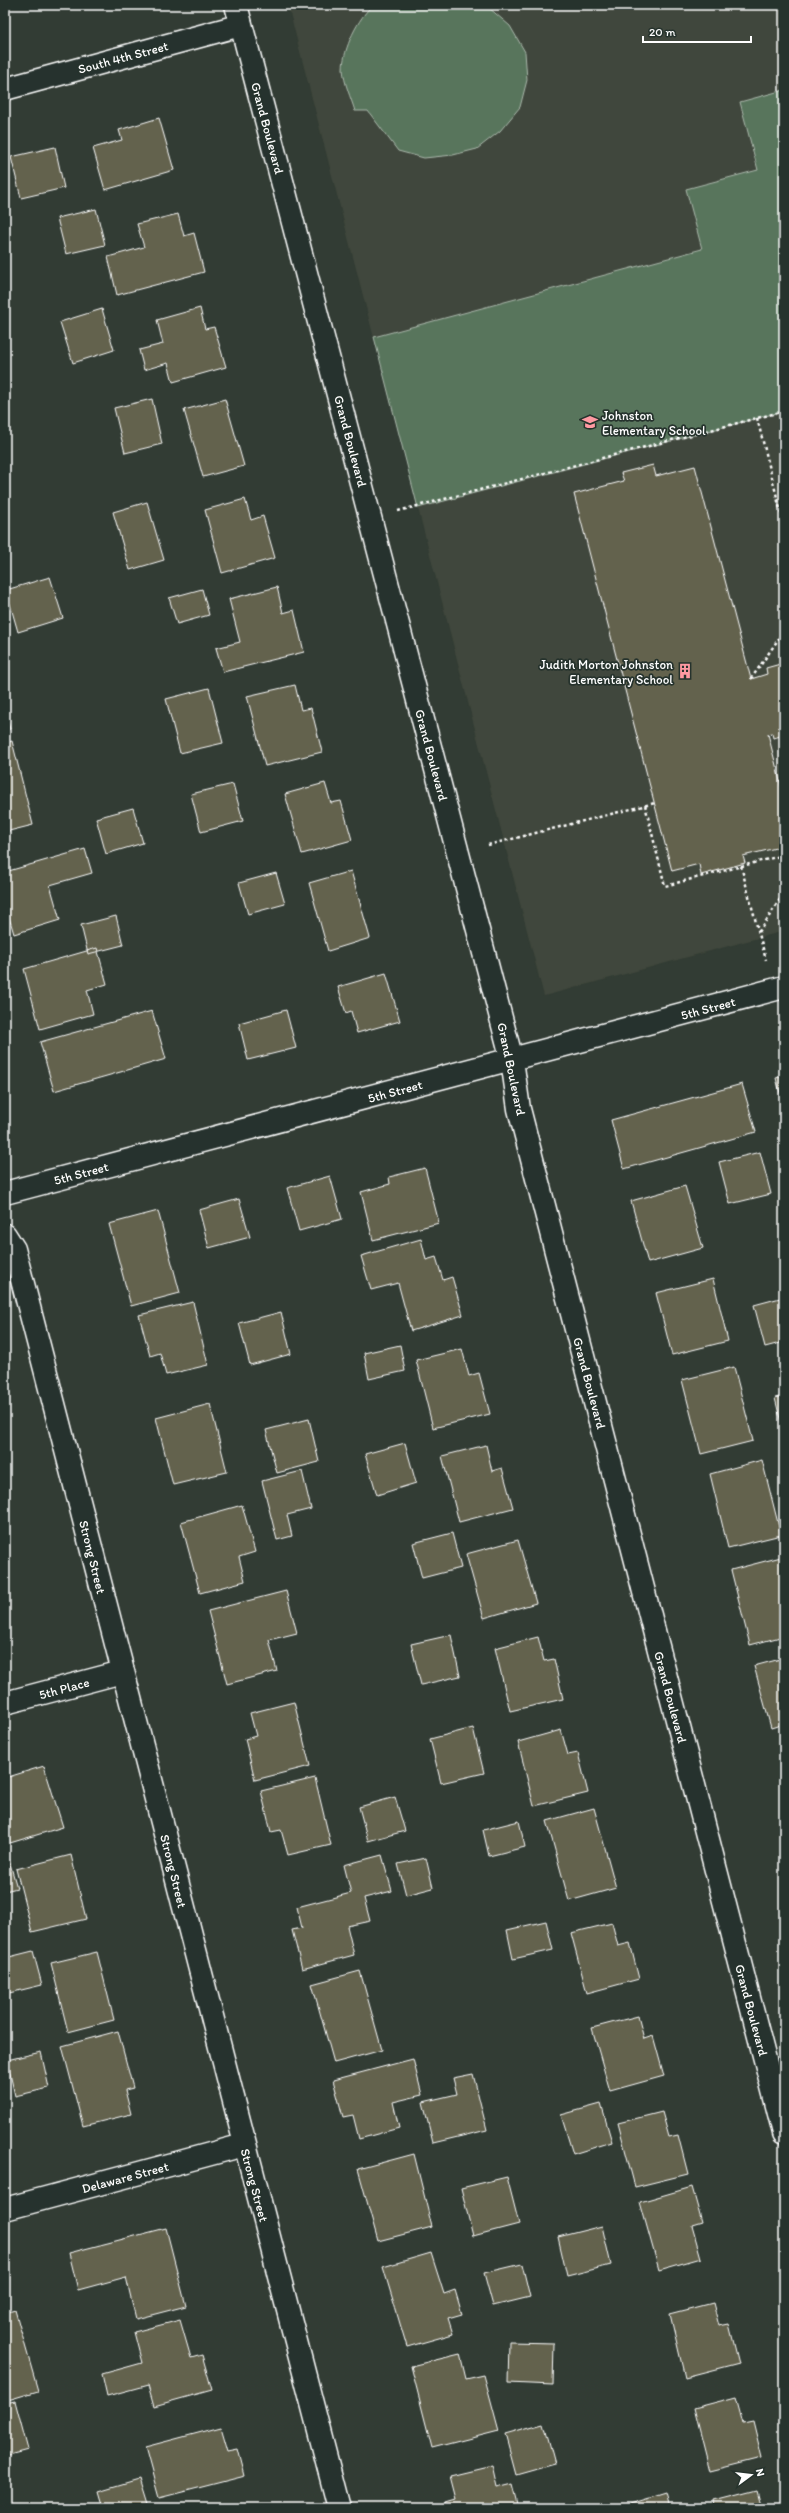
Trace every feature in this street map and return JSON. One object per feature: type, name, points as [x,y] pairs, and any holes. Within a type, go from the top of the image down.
[{"type":"street","name":"South 4th Street","points":[[5,89],[238,15]]},
{"type":"street","name":"Grand Boulevard","points":[[238,15],[512,1060],[519,1110],[784,2133]]},
{"type":"street","name":"5th Street","points":[[5,1193],[779,989]]},
{"type":"street","name":"Strong Street","points":[[5,1236],[14,1249],[244,2145],[339,2508]]},
{"type":"street","name":"5th Place","points":[[5,1703],[122,1672]]},
{"type":"street","name":"Delaware Street","points":[[5,2209],[244,2145]]},
{"type":"path","points":[[371,518],[784,410]]},
{"type":"path","points":[[757,418],[784,525]]},
{"type":"path","points":[[751,679],[784,631]]},
{"type":"path","points":[[458,853],[655,803]]},
{"type":"path","points":[[645,805],[665,886],[784,855]]},
{"type":"path","points":[[741,866],[759,932],[779,989]]},
{"type":"path","points":[[759,932],[784,893]]},
{"type":"shaded area","name":"Johnston Elementary School","points":[[288,5],[784,5],[784,931],[544,996]]},
{"type":"green space","points":[[373,5],[481,5],[488,7],[510,26],[525,52],[527,80],[520,107],[500,131],[477,149],[453,155],[424,158],[398,151],[368,111],[355,111],[346,85],[343,69],[346,52],[352,34],[367,11]]},
{"type":"green space","points":[[784,90],[784,411],[418,508],[374,337],[702,249],[686,189],[758,170],[740,102]]},
{"type":"building","points":[[159,118],[174,170],[105,190],[93,148],[122,140],[119,130]]},
{"type":"building","points":[[55,147],[64,188],[21,198],[11,157]]},
{"type":"building","points":[[96,209],[105,245],[66,254],[57,218]]},
{"type":"building","points":[[178,214],[184,236],[194,233],[204,272],[117,295],[108,257],[144,247],[137,224]]},
{"type":"building","points":[[200,308],[205,329],[214,327],[226,367],[173,382],[168,363],[144,370],[139,350],[163,344],[157,320]]},
{"type":"building","points":[[102,309],[114,350],[73,363],[60,322]]},
{"type":"building","points":[[152,399],[162,444],[125,453],[114,408]]},
{"type":"building","points":[[225,399],[244,466],[203,477],[184,410]]},
{"type":"building","name":"Judith Morton Johnston Elementary School","points":[[653,465],[656,476],[695,466],[751,679],[767,674],[766,668],[784,663],[784,748],[781,736],[773,738],[772,733],[768,734],[784,797],[784,846],[743,856],[745,863],[701,875],[699,864],[672,871],[574,494],[624,481],[621,473]]},
{"type":"building","points":[[245,499],[251,520],[263,516],[275,558],[222,573],[205,510]]},
{"type":"building","points":[[147,502],[164,560],[130,570],[113,512]]},
{"type":"building","points":[[50,577],[63,618],[18,632],[6,590]]},
{"type":"building","points":[[277,587],[283,613],[294,610],[304,652],[223,672],[216,648],[240,642],[229,599]]},
{"type":"building","points":[[202,589],[209,615],[177,624],[169,598]]},
{"type":"building","points":[[295,685],[301,710],[311,708],[322,752],[265,766],[247,696]]},
{"type":"building","points":[[209,688],[223,743],[180,753],[166,699]]},
{"type":"building","points":[[5,712],[10,729],[5,731]]},
{"type":"building","points":[[12,741],[33,825],[5,832],[5,743]]},
{"type":"building","points":[[325,783],[331,803],[341,801],[352,840],[302,854],[285,794]]},
{"type":"building","points":[[233,784],[243,821],[201,832],[191,794]]},
{"type":"building","points":[[133,808],[143,843],[106,854],[96,818]]},
{"type":"building","points":[[85,849],[92,873],[50,885],[60,920],[14,934],[5,904],[5,872]]},
{"type":"building","points":[[351,871],[370,938],[328,951],[309,883]]},
{"type":"building","points":[[276,873],[285,904],[248,914],[239,883]]},
{"type":"building","points":[[116,916],[123,945],[88,954],[81,925]]},
{"type":"building","points":[[97,948],[107,984],[87,990],[93,1014],[40,1029],[24,969]]},
{"type":"building","points":[[386,973],[400,1021],[357,1033],[351,1011],[346,1013],[338,987]]},
{"type":"building","points":[[286,1010],[296,1048],[248,1060],[239,1023]]},
{"type":"building","points":[[152,1011],[166,1059],[54,1091],[40,1042]]},
{"type":"building","points":[[784,1076],[784,1108],[776,1078]]},
{"type":"building","points":[[742,1084],[756,1132],[624,1169],[611,1120]]},
{"type":"building","points":[[760,1152],[771,1194],[730,1204],[719,1162]]},
{"type":"building","points":[[425,1168],[439,1223],[373,1240],[361,1192],[390,1184],[389,1177]]},
{"type":"building","points":[[330,1176],[342,1219],[299,1231],[287,1188]]},
{"type":"building","points":[[685,1186],[703,1248],[648,1263],[631,1201]]},
{"type":"building","points":[[239,1199],[250,1237],[209,1248],[199,1210]]},
{"type":"building","points":[[158,1211],[180,1293],[131,1306],[109,1224]]},
{"type":"building","points":[[421,1239],[426,1260],[436,1257],[443,1280],[452,1277],[463,1315],[411,1331],[398,1283],[371,1290],[361,1256]]},
{"type":"building","points":[[713,1279],[728,1341],[672,1355],[656,1293]]},
{"type":"building","points":[[784,1297],[784,1342],[765,1347],[754,1305]]},
{"type":"building","points":[[193,1302],[208,1365],[166,1375],[160,1353],[150,1356],[139,1315]]},
{"type":"building","points":[[281,1312],[291,1354],[250,1365],[239,1323]]},
{"type":"building","points":[[400,1345],[405,1371],[369,1379],[364,1353]]},
{"type":"building","points":[[462,1349],[469,1376],[479,1373],[490,1414],[433,1428],[416,1360]]},
{"type":"building","points":[[734,1367],[753,1441],[701,1454],[682,1380]]},
{"type":"building","points":[[784,1396],[784,1435],[775,1398]]},
{"type":"building","points":[[210,1404],[227,1472],[173,1485],[156,1418]]},
{"type":"building","points":[[309,1419],[319,1462],[277,1473],[266,1430]]},
{"type":"building","points":[[405,1443],[416,1483],[377,1495],[365,1454]]},
{"type":"building","points":[[486,1445],[492,1471],[502,1468],[513,1508],[459,1522],[442,1456]]},
{"type":"building","points":[[762,1460],[781,1535],[728,1548],[710,1474]]},
{"type":"building","points":[[302,1471],[311,1509],[287,1515],[292,1536],[277,1540],[262,1481]]},
{"type":"building","points":[[242,1505],[255,1552],[239,1557],[245,1581],[200,1593],[181,1522]]},
{"type":"building","points":[[452,1533],[461,1568],[422,1578],[413,1543]]},
{"type":"building","points":[[518,1540],[536,1603],[484,1618],[466,1554]]},
{"type":"building","points":[[781,1557],[784,1567],[784,1636],[750,1645],[731,1570]]},
{"type":"building","points":[[286,1591],[297,1633],[269,1640],[277,1671],[227,1684],[208,1611]]},
{"type":"building","points":[[451,1635],[460,1676],[421,1685],[411,1644]]},
{"type":"building","points":[[538,1637],[544,1661],[554,1659],[563,1699],[510,1711],[495,1648]]},
{"type":"building","points":[[784,1658],[784,1724],[771,1728],[754,1666]]},
{"type":"building","points":[[294,1702],[310,1766],[255,1780],[245,1739],[256,1736],[250,1713]]},
{"type":"building","points":[[473,1728],[484,1773],[441,1783],[430,1739]]},
{"type":"building","points":[[561,1730],[568,1755],[578,1753],[588,1793],[534,1806],[518,1742]]},
{"type":"building","points":[[44,1766],[63,1827],[10,1843],[5,1826],[5,1778]]},
{"type":"building","points":[[315,1778],[331,1845],[288,1855],[281,1830],[271,1832],[261,1791]]},
{"type":"building","points":[[395,1797],[405,1831],[368,1841],[359,1807]]},
{"type":"building","points":[[594,1808],[616,1888],[569,1901],[547,1821]]},
{"type":"building","points":[[519,1821],[525,1847],[489,1856],[483,1830]]},
{"type":"building","points":[[7,1853],[17,1888],[5,1891],[5,1854]]},
{"type":"building","points":[[71,1855],[86,1919],[32,1932],[16,1869]]},
{"type":"building","points":[[382,1855],[392,1891],[364,1898],[370,1921],[347,1926],[354,1955],[302,1969],[292,1930],[302,1928],[297,1907],[351,1893],[344,1865]]},
{"type":"building","points":[[426,1858],[433,1888],[406,1895],[398,1864]]},
{"type":"building","points":[[546,1921],[553,1950],[513,1959],[507,1930]]},
{"type":"building","points":[[612,1923],[618,1946],[630,1943],[639,1979],[587,1993],[571,1933]]},
{"type":"building","points":[[33,1951],[42,1985],[5,1994],[5,1958]]},
{"type":"building","points":[[97,1952],[114,2020],[68,2032],[51,1963]]},
{"type":"building","points":[[360,1971],[382,2050],[334,2063],[312,1984]]},
{"type":"building","points":[[638,2016],[644,2039],[653,2036],[664,2076],[610,2091],[592,2028]]},
{"type":"building","points":[[118,2031],[133,2088],[125,2090],[131,2114],[83,2126],[62,2046]]},
{"type":"building","points":[[41,2052],[49,2088],[15,2096],[7,2060]]},
{"type":"building","points":[[413,2059],[422,2095],[393,2102],[399,2128],[359,2139],[353,2115],[343,2117],[333,2080]]},
{"type":"building","points":[[473,2074],[487,2130],[433,2143],[423,2102],[457,2094],[453,2078]]},
{"type":"building","points":[[601,2104],[612,2142],[573,2154],[561,2115]]},
{"type":"building","points":[[662,2112],[669,2137],[678,2135],[688,2174],[635,2187],[618,2123]]},
{"type":"building","points":[[414,2154],[432,2227],[378,2241],[358,2169]]},
{"type":"building","points":[[507,2177],[519,2224],[473,2236],[461,2188]]},
{"type":"building","points":[[692,2187],[702,2223],[692,2226],[701,2258],[659,2270],[640,2202]]},
{"type":"building","points":[[602,2226],[611,2265],[567,2276],[558,2237]]},
{"type":"building","points":[[166,2228],[186,2306],[136,2319],[126,2277],[78,2290],[69,2253]]},
{"type":"building","points":[[431,2253],[444,2294],[455,2290],[462,2314],[448,2318],[453,2334],[407,2347],[383,2267]]},
{"type":"building","points":[[522,2264],[530,2297],[493,2306],[484,2273]]},
{"type":"building","points":[[713,2303],[719,2326],[729,2324],[739,2364],[685,2378],[670,2314]]},
{"type":"building","points":[[15,2310],[38,2391],[8,2400],[5,2389],[5,2313]]},
{"type":"building","points":[[180,2320],[191,2358],[202,2355],[212,2390],[154,2406],[148,2385],[107,2396],[102,2374],[142,2363],[134,2332]]},
{"type":"building","points":[[509,2342],[554,2343],[553,2385],[508,2383]]},
{"type":"building","points":[[460,2354],[466,2379],[484,2375],[499,2431],[432,2448],[411,2366]]},
{"type":"building","points":[[736,2397],[743,2423],[753,2421],[762,2458],[710,2471],[694,2408]]},
{"type":"building","points":[[15,2401],[28,2450],[5,2456],[5,2403]]},
{"type":"building","points":[[544,2423],[555,2464],[516,2475],[505,2434]]},
{"type":"building","points":[[221,2427],[228,2451],[238,2449],[245,2476],[159,2498],[145,2447]]},
{"type":"building","points":[[492,2466],[497,2488],[513,2484],[519,2508],[447,2508],[446,2502],[456,2499],[450,2476]]},
{"type":"building","points":[[139,2479],[148,2508],[103,2508],[98,2491]]},
{"type":"building","points":[[757,2490],[762,2508],[715,2508],[714,2501]]},
{"type":"building","points":[[666,2493],[670,2508],[632,2508],[630,2504]]},
{"type":"building","points":[[69,2503],[71,2508],[48,2508]]},
{"type":"place","name":"Johnston Elementary School","points":[[590,422]]},
{"type":"place","name":"Judith Morton Johnston Elementary School","points":[[685,671]]}]
